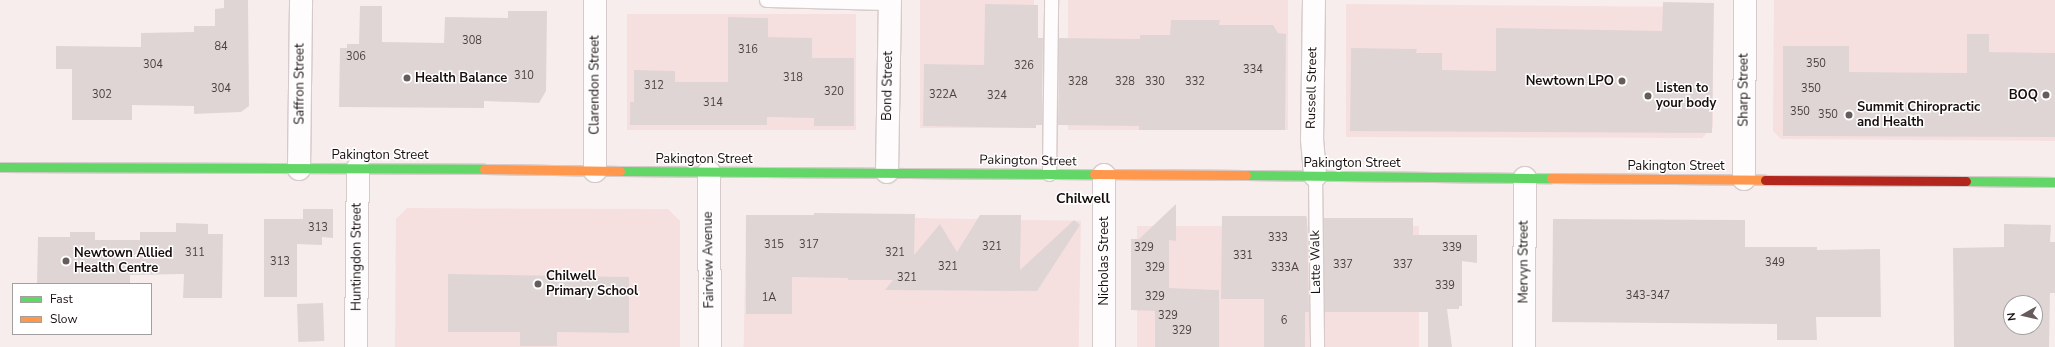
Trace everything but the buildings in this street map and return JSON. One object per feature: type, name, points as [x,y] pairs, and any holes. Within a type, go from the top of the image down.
[{"type":"street","name":"Saffron Street","points":[[299,169],[301,0]]},
{"type":"street","name":"Clarendon Street","points":[[595,0],[595,171]]},
{"type":"street","name":"Russell Street","points":[[1314,0],[1312,139],[1315,176]]},
{"type":"street","name":"Sharp Street","points":[[1744,179],[1745,0]]},
{"type":"street","name":"Bond Street","points":[[887,172],[890,2]]},
{"type":"street","name":"Pakington Street","points":[[0,167],[358,168],[2055,182]]},
{"type":"street","name":"Huntingdon Street","points":[[356,347],[358,168]]},
{"type":"street","name":"Fairview Avenue","points":[[709,172],[710,347]]},
{"type":"street","name":"Nicholas Street","points":[[1104,175],[1104,347]]},
{"type":"street","name":"Mervyn Street","points":[[1524,347],[1525,178]]},
{"type":"lane","points":[[766,0],[890,2]]},
{"type":"lane","points":[[1049,174],[1050,0]]},
{"type":"lane","name":"Latte Walk","points":[[1315,176],[1317,347]]},
{"type":"shaded area","points":[[920,0],[1034,0],[1034,128],[920,128]]},
{"type":"shaded area","points":[[1068,0],[1288,0],[1288,130],[1068,130]]},
{"type":"shaded area","points":[[1774,0],[2055,0],[2055,141],[1781,139],[1773,131]]},
{"type":"shaded area","points":[[1346,4],[1712,7],[1713,127],[1702,138],[1346,137]]},
{"type":"shaded area","points":[[627,14],[856,14],[856,130],[627,130]]},
{"type":"shaded area","name":"Chilwell Primary School","points":[[407,208],[668,209],[680,221],[680,347],[395,347],[396,219]]},
{"type":"shaded area","points":[[746,215],[1081,221],[1079,347],[744,347]]},
{"type":"shaded area","points":[[1137,226],[1419,226],[1419,347],[1137,347]]},
{"type":"traffic: fast","points":[[0,167],[484,169]]},
{"type":"traffic: fast","points":[[620,171],[1094,174]]},
{"type":"traffic: fast","points":[[1246,175],[1551,178]]},
{"type":"traffic: fast","points":[[1966,181],[2055,182]]},
{"type":"traffic: slow","points":[[484,169],[620,171]]},
{"type":"traffic: slow","points":[[1094,174],[1246,175]]},
{"type":"traffic: slow","points":[[1551,178],[1765,180]]},
{"type":"traffic: jam","points":[[1765,180],[1966,181]]},
{"type":"place","name":"Health Balance","points":[[407,78]]},
{"type":"place","name":"Newtown LPO","points":[[1622,81]]},
{"type":"place","name":"BOQ","points":[[2046,95]]},
{"type":"place","name":"Listen to your body","points":[[1648,96]]},
{"type":"place","name":"Summit Chiropractic and Health","points":[[1849,115]]},
{"type":"place","name":"Newtown Allied Health Centre","points":[[66,261]]},
{"type":"place","name":"Chilwell Primary School","points":[[538,284]]},
{"type":"district","name":"Chilwell","points":[[1083,199]]}]
